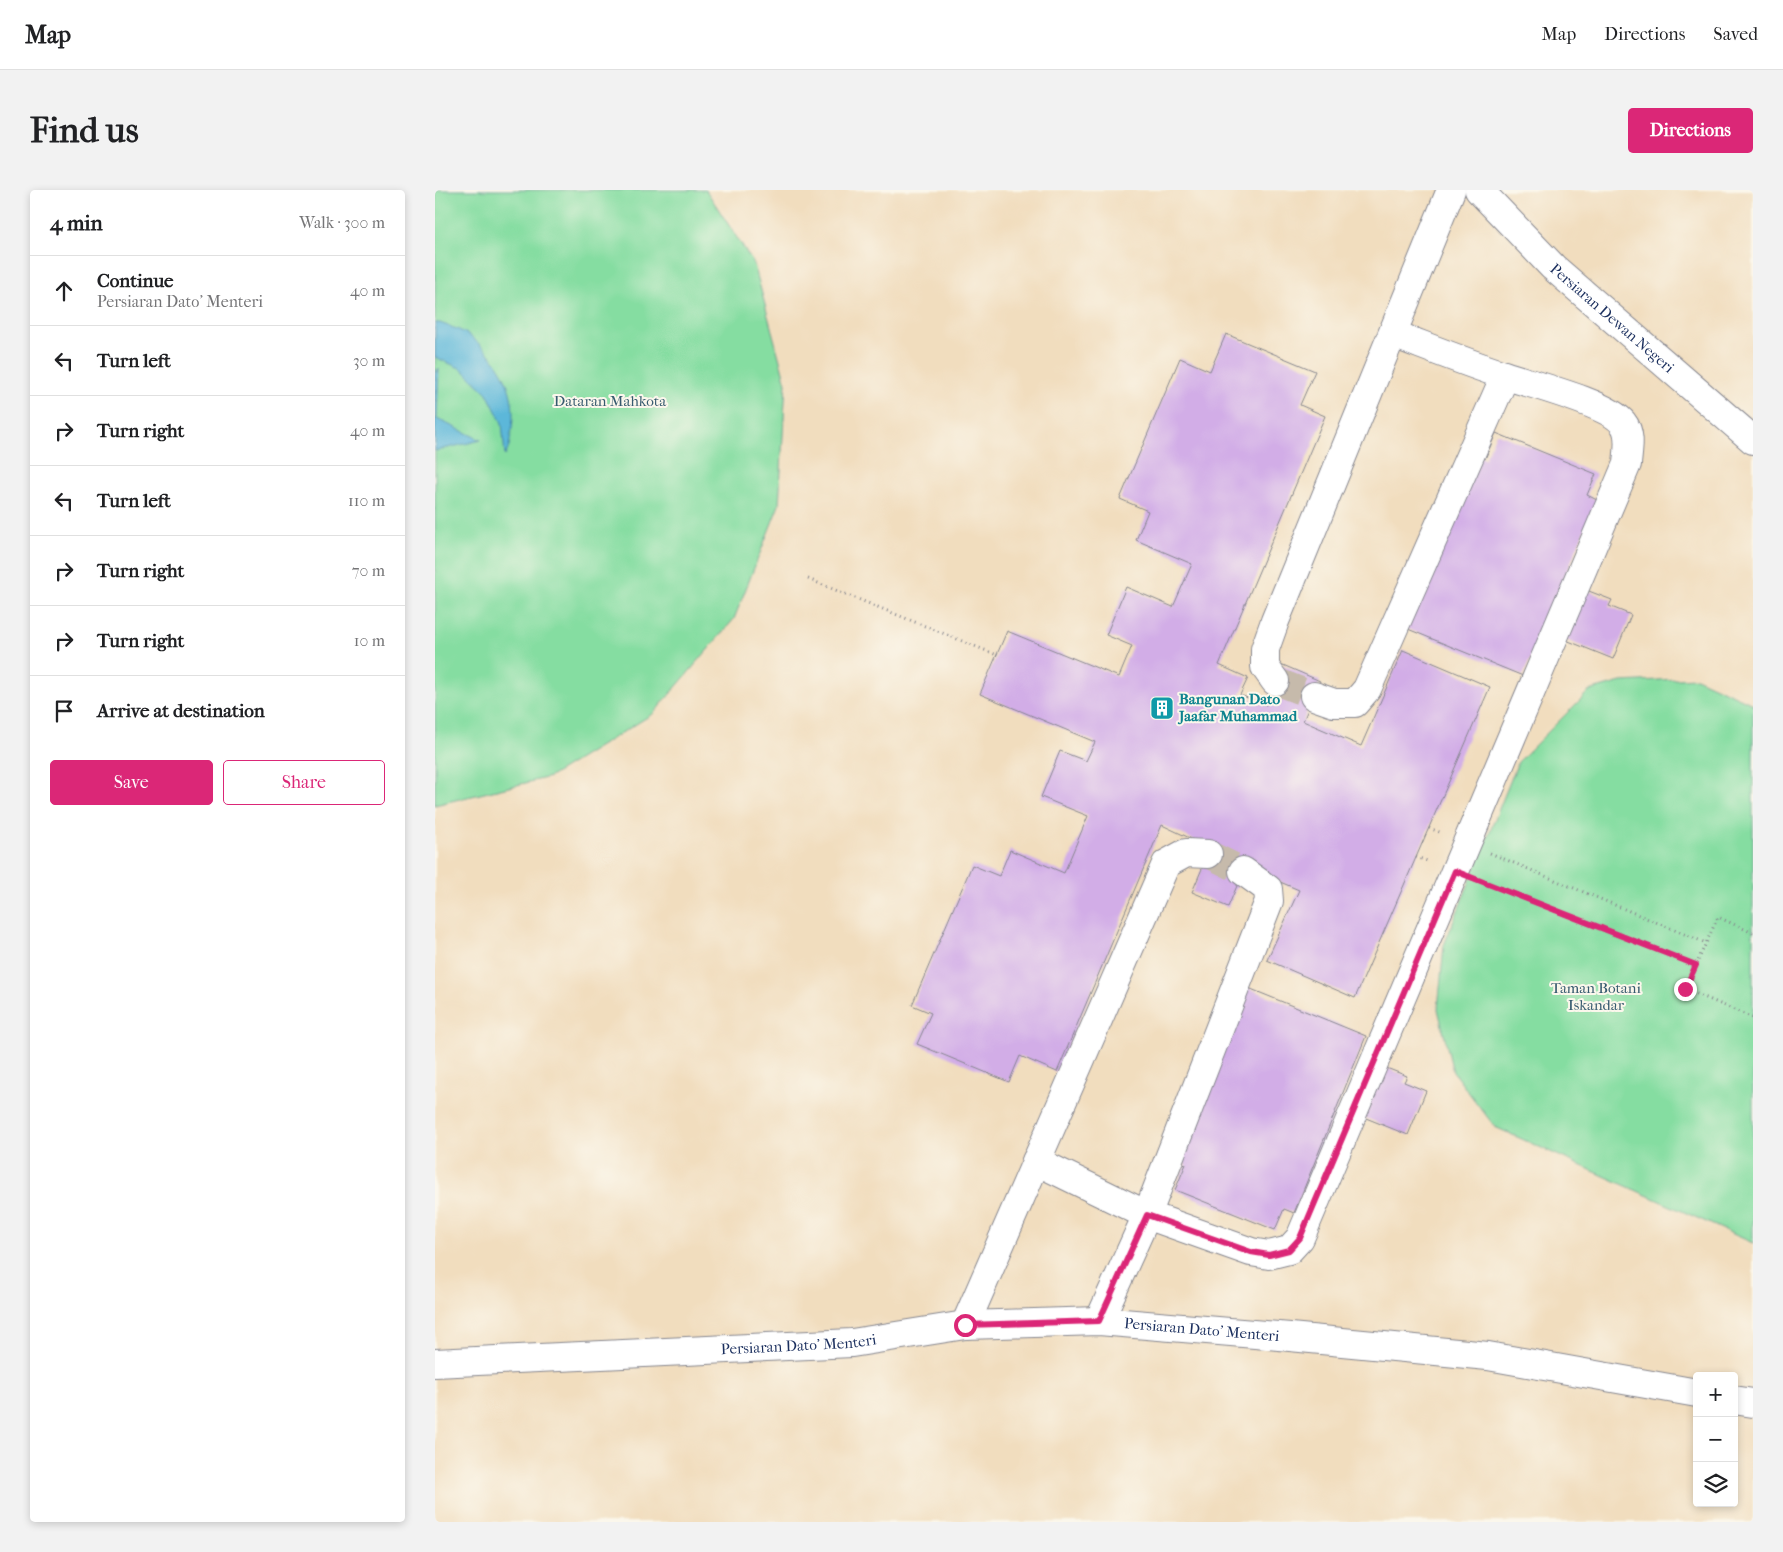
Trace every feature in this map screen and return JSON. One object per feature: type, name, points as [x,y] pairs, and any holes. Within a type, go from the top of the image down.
[{"type":"street","points":[[1275,681],[1265,667],[1265,649],[1451,190]]},
{"type":"street","name":"Persiaran Dewan Negeri","points":[[1479,190],[1553,267],[1753,440]]},
{"type":"street","points":[[1036,1162],[1147,1215],[1251,1252],[1269,1255],[1289,1250],[1300,1238],[1627,464],[1629,444],[1624,424],[1609,412],[1551,389],[1505,376],[1393,334]]},
{"type":"street","points":[[1314,696],[1334,703],[1355,703],[1367,689],[1505,376]]},
{"type":"street","points":[[965,1325],[1166,864],[1186,853],[1208,854]]},
{"type":"street","points":[[1099,1321],[1147,1215],[1269,901],[1268,889],[1243,871]]},
{"type":"street","name":"Persiaran Dato' Menteri","points":[[435,1362],[852,1343],[965,1325],[1099,1321],[1290,1336],[1488,1356],[1693,1393]]},
{"type":"street","points":[[1738,1401],[1753,1403]]},
{"type":"path","points":[[808,579],[997,655]]},
{"type":"path","points":[[1429,828],[1706,943]]},
{"type":"path","points":[[1416,857],[1696,965]]},
{"type":"path","points":[[1753,933],[1718,918],[1685,989],[1753,1018]]},
{"type":"green space","name":"Dataran Mahkota","points":[[435,190],[706,190],[754,264],[786,383],[779,505],[734,619],[654,713],[550,777],[435,805]]},
{"type":"green space","name":"Taman Botani Iskandar","points":[[1696,678],[1753,704],[1753,1243],[1495,1127],[1453,1072],[1438,1009],[1444,945],[1518,762],[1589,691],[1621,682]]},
{"type":"water","points":[[435,323],[440,323],[460,331],[482,346],[506,380],[510,392],[513,420],[511,437],[505,456],[502,423],[487,393],[462,369],[435,357]]},
{"type":"water","points":[[439,368],[437,419],[481,440],[435,451],[435,373]]},
{"type":"building","name":"Bangunan Dato Jaafar Muhammad","points":[[1226,334],[1315,371],[1300,405],[1325,416],[1219,665],[1248,678],[1240,695],[1266,705],[1283,665],[1320,681],[1303,721],[1361,746],[1403,650],[1490,687],[1355,998],[1267,960],[1299,890],[1245,867],[1228,907],[1192,892],[1211,848],[1162,825],[1057,1072],[1020,1056],[1009,1082],[917,1044],[931,1013],[912,1005],[972,865],[999,876],[1010,850],[1064,873],[1088,816],[1041,797],[1060,751],[1086,761],[1095,742],[980,694],[1007,631],[1119,677],[1132,646],[1106,635],[1126,587],[1173,607],[1192,564],[1136,540],[1148,511],[1120,499],[1180,358],[1210,371]]},
{"type":"building","points":[[1496,433],[1596,474],[1587,495],[1597,500],[1523,676],[1403,627],[1475,454],[1485,459]]},
{"type":"building","points":[[1581,588],[1612,600],[1609,606],[1631,615],[1613,659],[1561,638]]},
{"type":"building","points":[[1246,987],[1366,1036],[1294,1213],[1284,1209],[1275,1230],[1175,1190],[1186,1164],[1175,1160]]},
{"type":"building","points":[[1376,1064],[1407,1076],[1404,1082],[1426,1091],[1408,1135],[1356,1114]]},
{"type":"tunnel","points":[[1275,681],[1314,696]]},
{"type":"tunnel","points":[[1208,854],[1243,871]]},
{"type":"place","name":"Bangunan Dato Jaafar Muhammad","points":[[1162,708]]},
{"type":"route","points":[[965,1325],[1099,1321],[1147,1215],[1251,1252],[1269,1255],[1289,1250],[1300,1238],[1455,871],[1696,965],[1685,989]]}]
